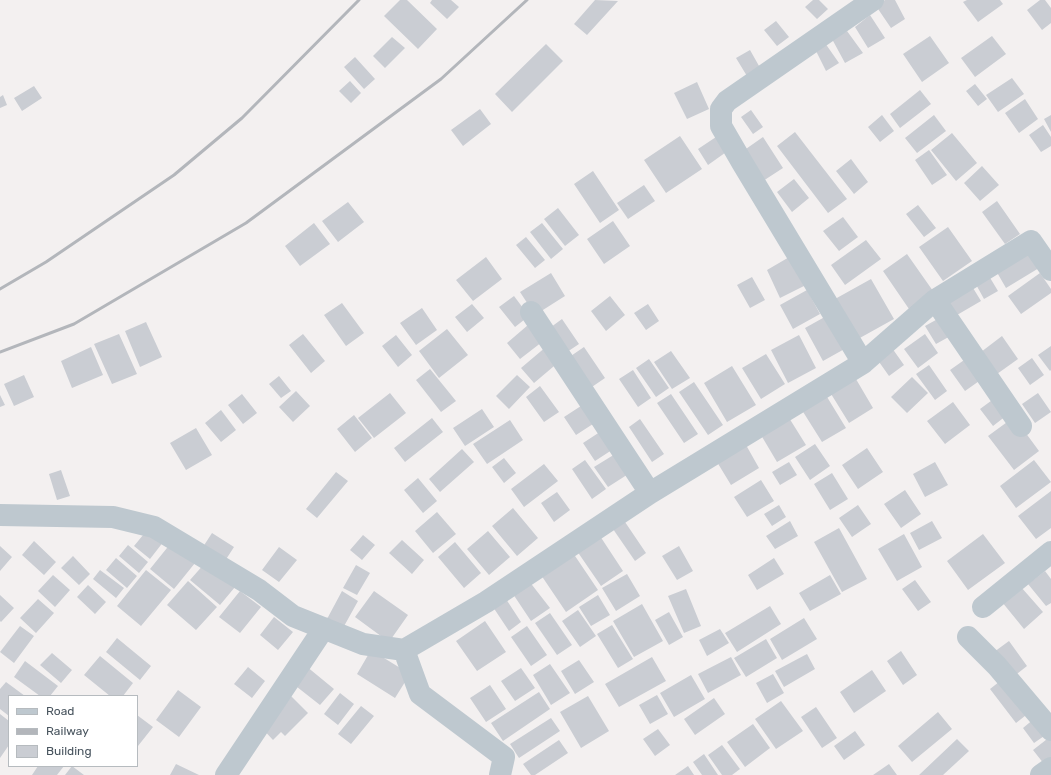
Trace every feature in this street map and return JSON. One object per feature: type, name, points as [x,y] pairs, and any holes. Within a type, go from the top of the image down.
[{"type":"street","points":[[864,363],[721,126],[721,109],[727,101],[873,0]]},
{"type":"street","points":[[0,515],[113,518],[154,527],[259,590],[293,616],[363,644],[404,650],[486,602],[650,493],[864,363],[936,300],[1031,241],[1051,270]]},
{"type":"street","points":[[936,300],[1021,426]]},
{"type":"street","points":[[531,312],[650,493]]},
{"type":"street","points":[[983,607],[1051,552]]},
{"type":"street","points":[[226,775],[324,628]]},
{"type":"street","points":[[968,637],[997,666],[1051,730]]},
{"type":"street","points":[[404,650],[420,694],[504,757],[500,775]]},
{"type":"street","points":[[1041,775],[1051,768]]},
{"type":"building","points":[[400,0],[407,0],[437,29],[418,49],[384,16]]},
{"type":"building","points":[[432,0],[451,0],[459,7],[447,19],[430,3]]},
{"type":"building","points":[[595,0],[618,1],[587,35],[574,24]]},
{"type":"building","points":[[813,0],[819,0],[828,9],[817,19],[805,7]]},
{"type":"building","points":[[885,0],[895,0],[905,19],[891,28],[876,6]]},
{"type":"building","points":[[967,0],[1000,0],[1003,4],[978,22],[963,2]]},
{"type":"building","points":[[1040,0],[1045,0],[1051,8],[1051,23],[1042,30],[1027,10]]},
{"type":"building","points":[[870,15],[885,38],[868,48],[855,27]]},
{"type":"building","points":[[776,21],[789,37],[777,46],[764,30]]},
{"type":"building","points":[[847,31],[863,53],[845,63],[832,39]]},
{"type":"building","points":[[930,36],[949,63],[922,82],[903,54]]},
{"type":"building","points":[[992,36],[1006,54],[975,77],[961,58]]},
{"type":"building","points":[[392,37],[405,48],[385,68],[373,56]]},
{"type":"building","points":[[825,43],[839,63],[826,71],[815,49]]},
{"type":"building","points":[[546,44],[563,61],[512,112],[495,94]]},
{"type":"building","points":[[750,50],[763,73],[750,81],[736,58]]},
{"type":"building","points":[[355,57],[375,79],[364,89],[344,67]]},
{"type":"building","points":[[1012,78],[1024,94],[998,112],[986,95]]},
{"type":"building","points":[[350,81],[361,93],[351,103],[339,91]]},
{"type":"building","points":[[697,82],[709,109],[687,119],[674,93]]},
{"type":"building","points":[[975,84],[987,99],[978,106],[966,91]]},
{"type":"building","points":[[34,86],[42,98],[22,111],[14,98]]},
{"type":"building","points":[[920,90],[931,104],[900,128],[890,114]]},
{"type":"building","points":[[3,95],[7,105],[0,108],[0,97]]},
{"type":"building","points":[[1025,99],[1038,119],[1019,133],[1005,113]]},
{"type":"building","points":[[480,109],[491,124],[463,146],[451,130]]},
{"type":"building","points":[[751,110],[763,127],[753,134],[741,117]]},
{"type":"building","points":[[882,115],[894,131],[880,142],[868,127]]},
{"type":"building","points":[[934,115],[946,131],[917,153],[905,138]]},
{"type":"building","points":[[1051,115],[1051,132],[1044,119]]},
{"type":"building","points":[[1043,125],[1051,137],[1051,146],[1041,152],[1029,135]]},
{"type":"building","points":[[795,132],[847,199],[828,213],[777,146]]},
{"type":"building","points":[[952,133],[977,163],[956,181],[931,150]]},
{"type":"building","points":[[719,135],[729,150],[708,165],[698,149]]},
{"type":"building","points":[[680,136],[702,169],[666,193],[644,160]]},
{"type":"building","points":[[763,137],[783,168],[763,181],[743,151]]},
{"type":"building","points":[[929,150],[947,175],[932,185],[915,160]]},
{"type":"building","points":[[851,159],[868,182],[854,194],[836,171]]},
{"type":"building","points":[[982,166],[999,185],[980,201],[964,183]]},
{"type":"building","points":[[593,171],[619,210],[600,223],[574,184]]},
{"type":"building","points":[[794,179],[809,198],[792,212],[777,192]]},
{"type":"building","points":[[644,185],[655,201],[628,219],[617,203]]},
{"type":"building","points":[[997,201],[1020,234],[1005,244],[982,212]]},
{"type":"building","points":[[348,202],[364,222],[338,242],[322,221]]},
{"type":"building","points":[[918,205],[936,228],[924,237],[906,214]]},
{"type":"building","points":[[558,208],[579,235],[565,246],[544,219]]},
{"type":"building","points":[[843,217],[858,237],[839,251],[823,231]]},
{"type":"building","points":[[613,221],[630,246],[604,264],[587,239]]},
{"type":"building","points":[[314,223],[330,244],[300,266],[285,246]]},
{"type":"building","points":[[542,223],[563,249],[551,259],[530,232]]},
{"type":"building","points":[[948,227],[972,261],[943,281],[919,247]]},
{"type":"building","points":[[526,237],[545,260],[535,268],[516,245]]},
{"type":"building","points":[[866,240],[881,259],[845,285],[831,265]]},
{"type":"building","points":[[1027,250],[1039,268],[1006,288],[995,269]]},
{"type":"building","points":[[907,254],[933,291],[909,309],[883,271]]},
{"type":"building","points":[[791,256],[806,285],[780,298],[767,270]]},
{"type":"building","points":[[486,257],[502,279],[473,301],[456,280]]},
{"type":"building","points":[[986,271],[998,291],[984,299],[973,279]]},
{"type":"building","points":[[551,273],[565,296],[535,315],[520,292]]},
{"type":"building","points":[[1040,273],[1051,289],[1051,293],[1021,314],[1008,296]]},
{"type":"building","points":[[752,277],[765,300],[750,308],[737,285]]},
{"type":"building","points":[[871,279],[894,319],[858,339],[835,299]]},
{"type":"building","points":[[970,283],[981,301],[957,315],[946,297]]},
{"type":"building","points":[[807,290],[820,314],[793,329],[780,305]]},
{"type":"building","points":[[514,296],[529,316],[515,327],[499,307]]},
{"type":"building","points":[[610,296],[625,315],[606,331],[591,311]]},
{"type":"building","points":[[342,303],[364,333],[346,346],[324,315]]},
{"type":"building","points":[[472,304],[484,318],[467,332],[455,317]]},
{"type":"building","points":[[648,304],[659,321],[646,330],[634,313]]},
{"type":"building","points":[[422,308],[437,330],[416,345],[400,323]]},
{"type":"building","points":[[830,314],[848,347],[823,361],[805,328]]},
{"type":"building","points":[[943,316],[954,334],[936,344],[925,326]]},
{"type":"building","points":[[562,319],[579,344],[564,354],[547,330]]},
{"type":"building","points":[[146,322],[162,357],[140,367],[125,331]]},
{"type":"building","points":[[528,325],[542,342],[520,359],[507,343]]},
{"type":"building","points":[[447,329],[468,355],[439,378],[419,351]]},
{"type":"building","points":[[119,334],[137,374],[112,384],[94,344]]},
{"type":"building","points":[[303,334],[325,361],[311,373],[289,345]]},
{"type":"building","points":[[925,334],[938,353],[918,368],[904,349]]},
{"type":"building","points":[[396,335],[412,355],[398,367],[382,346]]},
{"type":"building","points":[[799,335],[816,368],[788,383],[771,350]]},
{"type":"building","points":[[1002,336],[1018,359],[997,374],[981,352]]},
{"type":"building","points":[[547,346],[560,361],[534,383],[521,368]]},
{"type":"building","points":[[1051,346],[1051,370],[1050,371],[1038,355]]},
{"type":"building","points":[[91,347],[103,375],[72,388],[61,361]]},
{"type":"building","points":[[584,347],[605,378],[586,391],[565,360]]},
{"type":"building","points":[[892,348],[904,365],[889,376],[877,359]]},
{"type":"building","points":[[671,351],[690,378],[672,389],[654,362]]},
{"type":"building","points":[[766,354],[785,384],[761,399],[742,368]]},
{"type":"building","points":[[967,358],[982,379],[965,391],[950,370]]},
{"type":"building","points":[[1032,358],[1044,375],[1030,385],[1018,368]]},
{"type":"building","points":[[649,359],[669,388],[656,397],[636,368]]},
{"type":"building","points":[[929,365],[947,391],[935,400],[916,374]]},
{"type":"building","points":[[732,366],[756,405],[727,422],[704,383]]},
{"type":"building","points":[[430,369],[456,401],[441,412],[416,380]]},
{"type":"building","points":[[633,370],[651,398],[638,407],[619,379]]},
{"type":"building","points":[[853,374],[873,408],[849,423],[828,389]]},
{"type":"building","points":[[24,375],[34,397],[14,406],[4,384]]},
{"type":"building","points":[[517,375],[530,387],[509,409],[496,396]]},
{"type":"building","points":[[279,376],[291,391],[281,398],[269,384]]},
{"type":"building","points":[[912,377],[928,393],[907,413],[891,397]]},
{"type":"building","points":[[694,382],[723,425],[708,435],[679,392]]},
{"type":"building","points":[[540,386],[559,412],[544,422],[526,397]]},
{"type":"building","points":[[296,391],[310,406],[293,422],[279,407]]},
{"type":"building","points":[[824,392],[846,428],[822,442],[800,407]]},
{"type":"building","points":[[390,393],[406,413],[374,438],[358,418]]},
{"type":"building","points":[[1038,393],[1051,412],[1035,423],[1022,404]]},
{"type":"building","points":[[242,394],[257,413],[243,424],[228,405]]},
{"type":"building","points":[[671,394],[698,434],[684,443],[657,403]]},
{"type":"building","points":[[0,395],[5,405],[0,407]]},
{"type":"building","points":[[999,395],[1011,412],[993,426],[980,409]]},
{"type":"building","points":[[953,402],[970,425],[945,444],[927,421]]},
{"type":"building","points":[[584,404],[596,422],[576,435],[564,417]]},
{"type":"building","points":[[482,409],[494,427],[465,446],[453,428]]},
{"type":"building","points":[[221,410],[236,430],[221,442],[205,423]]},
{"type":"building","points":[[786,413],[806,445],[777,462],[758,430]]},
{"type":"building","points":[[354,415],[372,438],[355,452],[337,429]]},
{"type":"building","points":[[1014,417],[1039,451],[1014,470],[988,436]]},
{"type":"building","points":[[432,418],[443,432],[405,462],[394,448]]},
{"type":"building","points":[[640,419],[664,454],[652,462],[629,427]]},
{"type":"building","points":[[510,420],[523,440],[487,464],[473,444]]},
{"type":"building","points":[[196,428],[212,455],[186,470],[170,443]]},
{"type":"building","points":[[606,428],[618,446],[595,461],[583,443]]},
{"type":"building","points":[[815,444],[830,466],[810,480],[795,457]]},
{"type":"building","points":[[746,445],[759,468],[731,485],[717,462]]},
{"type":"building","points":[[867,448],[883,472],[858,489],[842,465]]},
{"type":"building","points":[[462,449],[474,462],[440,492],[429,479]]},
{"type":"building","points":[[620,451],[633,471],[608,487],[594,467]]},
{"type":"building","points":[[504,458],[516,473],[504,483],[492,467]]},
{"type":"building","points":[[585,460],[606,489],[592,499],[572,469]]},
{"type":"building","points":[[1034,460],[1051,482],[1016,508],[1000,486]]},
{"type":"building","points":[[789,462],[797,475],[780,485],[772,472]]},
{"type":"building","points":[[935,462],[948,485],[925,497],[913,474]]},
{"type":"building","points":[[544,464],[558,481],[524,507],[511,489]]},
{"type":"building","points":[[61,470],[70,496],[57,500],[49,474]]},
{"type":"building","points":[[336,472],[348,481],[317,518],[306,509]]},
{"type":"building","points":[[832,473],[848,499],[830,510],[814,484]]},
{"type":"building","points":[[418,478],[437,501],[423,513],[404,490]]},
{"type":"building","points":[[761,480],[774,501],[747,517],[734,497]]},
{"type":"building","points":[[905,490],[921,514],[901,528],[884,504]]},
{"type":"building","points":[[1051,491],[1051,528],[1036,539],[1018,516]]},
{"type":"building","points":[[557,492],[570,510],[554,522],[541,503]]},
{"type":"building","points":[[779,505],[786,517],[772,526],[764,514]]},
{"type":"building","points":[[858,505],[871,524],[852,537],[839,518]]},
{"type":"building","points":[[513,508],[538,538],[517,556],[492,526]]},
{"type":"building","points":[[437,512],[456,534],[433,553],[415,531]]},
{"type":"building","points":[[790,521],[798,536],[775,549],[766,536]]},
{"type":"building","points":[[932,521],[942,538],[919,550],[910,533]]},
{"type":"building","points":[[625,522],[646,553],[635,561],[613,529]]},
{"type":"building","points":[[839,528],[867,579],[842,592],[814,542]]},
{"type":"building","points":[[148,529],[164,541],[150,559],[134,546]]},
{"type":"building","points":[[488,531],[510,557],[489,575],[467,549]]},
{"type":"building","points":[[212,533],[234,547],[223,564],[201,550]]},
{"type":"building","points":[[904,534],[922,567],[897,581],[878,549]]},
{"type":"building","points":[[983,534],[1005,563],[968,590],[947,561]]},
{"type":"building","points":[[363,535],[375,545],[362,560],[350,550]]},
{"type":"building","points":[[600,536],[623,571],[601,586],[577,551]]},
{"type":"building","points":[[402,540],[424,560],[412,574],[389,553]]},
{"type":"building","points":[[34,541],[56,562],[44,575],[22,555]]},
{"type":"building","points":[[455,542],[481,573],[464,588],[438,557]]},
{"type":"building","points":[[171,543],[195,563],[174,589],[150,569]]},
{"type":"building","points":[[128,545],[148,562],[139,573],[119,556]]},
{"type":"building","points":[[0,546],[12,557],[0,571]]},
{"type":"building","points":[[679,546],[693,571],[677,580],[662,556]]},
{"type":"building","points":[[279,547],[297,560],[279,582],[262,570]]},
{"type":"building","points":[[571,550],[598,590],[566,612],[539,572]]},
{"type":"building","points":[[73,556],[90,574],[79,585],[61,568]]},
{"type":"building","points":[[116,558],[137,576],[127,588],[106,570]]},
{"type":"building","points":[[774,558],[784,574],[757,590],[748,575]]},
{"type":"building","points":[[205,563],[235,587],[220,605],[190,580]]},
{"type":"building","points":[[356,565],[370,573],[357,595],[343,588]]},
{"type":"building","points":[[100,570],[124,588],[116,598],[93,579]]},
{"type":"building","points":[[146,570],[171,590],[141,626],[117,606]]},
{"type":"building","points":[[1045,571],[1051,579],[1051,603],[1046,606],[1028,584]]},
{"type":"building","points":[[627,574],[640,596],[616,611],[602,588]]},
{"type":"building","points":[[53,575],[70,590],[55,607],[38,591]]},
{"type":"building","points":[[830,575],[841,594],[810,611],[799,593]]},
{"type":"building","points":[[915,580],[931,602],[918,611],[902,589]]},
{"type":"building","points":[[188,581],[217,607],[196,630],[167,605]]},
{"type":"building","points":[[529,581],[550,608],[531,621],[511,591]]},
{"type":"building","points":[[88,585],[106,602],[95,614],[77,597]]},
{"type":"building","points":[[1021,587],[1043,612],[1024,629],[1002,602]]},
{"type":"building","points":[[686,589],[701,626],[684,633],[668,596]]},
{"type":"building","points":[[240,591],[261,607],[240,633],[219,617]]},
{"type":"building","points":[[342,591],[358,601],[343,628],[327,619]]},
{"type":"building","points":[[374,591],[408,615],[389,642],[355,617]]},
{"type":"building","points":[[0,595],[14,608],[1,622],[0,621]]},
{"type":"building","points":[[598,595],[610,615],[591,626],[579,607]]},
{"type":"building","points":[[38,599],[54,613],[36,633],[20,618]]},
{"type":"building","points":[[506,599],[521,622],[509,631],[493,607]]},
{"type":"building","points":[[642,604],[663,641],[634,657],[613,621]]},
{"type":"building","points":[[770,606],[781,624],[737,652],[725,633]]},
{"type":"building","points":[[578,610],[596,636],[580,647],[562,621]]},
{"type":"building","points":[[669,612],[683,637],[669,645],[655,620]]},
{"type":"building","points":[[550,613],[572,645],[557,655],[535,623]]},
{"type":"building","points":[[274,617],[293,632],[278,650],[260,635]]},
{"type":"building","points":[[804,618],[817,639],[782,660],[770,639]]},
{"type":"building","points":[[485,621],[506,652],[477,671],[456,641]]},
{"type":"building","points":[[612,625],[633,659],[618,668],[597,634]]},
{"type":"building","points":[[20,626],[34,636],[14,663],[0,652]]},
{"type":"building","points":[[527,626],[547,655],[531,666],[511,637]]},
{"type":"building","points":[[720,629],[729,643],[707,656],[699,640]]},
{"type":"building","points":[[117,638],[151,666],[140,680],[106,652]]},
{"type":"building","points":[[766,639],[777,658],[746,677],[734,658]]},
{"type":"building","points":[[1009,641],[1027,666],[1013,677],[994,652]]},
{"type":"building","points":[[371,650],[410,674],[395,698],[357,674]]},
{"type":"building","points":[[901,651],[917,675],[903,685],[887,661]]},
{"type":"building","points":[[52,653],[72,670],[61,683],[40,665]]},
{"type":"building","points":[[807,654],[815,669],[784,687],[775,671]]},
{"type":"building","points":[[100,656],[133,683],[124,695],[109,695],[84,675]]},
{"type":"building","points":[[652,657],[666,681],[619,707],[605,684]]},
{"type":"building","points":[[731,657],[741,675],[708,693],[698,674]]},
{"type":"building","points":[[579,660],[594,682],[575,694],[561,671]]},
{"type":"building","points":[[25,661],[58,686],[51,695],[39,695],[14,677]]},
{"type":"building","points":[[550,664],[570,693],[551,705],[533,675]]},
{"type":"building","points":[[306,666],[334,689],[320,705],[292,683]]},
{"type":"building","points":[[248,667],[265,681],[252,698],[234,684]]},
{"type":"building","points":[[521,668],[535,688],[515,701],[501,681]]},
{"type":"building","points":[[872,670],[886,691],[854,713],[840,692]]},
{"type":"building","points":[[773,674],[784,693],[767,703],[756,683]]},
{"type":"building","points":[[691,675],[705,699],[674,717],[660,693]]},
{"type":"building","points":[[1004,678],[1030,712],[1016,723],[990,689]]},
{"type":"building","points":[[6,682],[24,695],[8,695],[8,715],[0,709],[0,689]]},
{"type":"building","points":[[490,685],[506,709],[486,722],[470,698]]},
{"type":"building","points":[[178,690],[201,707],[179,737],[156,720]]},
{"type":"building","points":[[539,692],[550,709],[503,741],[491,723]]},
{"type":"building","points":[[340,693],[354,704],[338,725],[324,714]]},
{"type":"building","points":[[657,695],[668,714],[650,724],[639,705]]},
{"type":"building","points":[[291,696],[308,713],[285,736],[281,732],[273,740],[260,726]]},
{"type":"building","points":[[588,696],[609,731],[581,748],[560,712]]},
{"type":"building","points":[[714,698],[725,714],[695,735],[684,719]]},
{"type":"building","points":[[781,701],[803,731],[776,749],[755,719]]},
{"type":"building","points":[[361,706],[374,716],[351,744],[338,734]]},
{"type":"building","points":[[816,707],[837,738],[822,748],[801,717]]},
{"type":"building","points":[[938,712],[952,729],[912,762],[898,746]]},
{"type":"building","points":[[0,714],[8,720],[8,746],[0,758]]},
{"type":"building","points":[[138,716],[153,727],[138,746]]},
{"type":"building","points":[[551,718],[560,731],[519,758],[510,744]]},
{"type":"building","points":[[1035,718],[1047,734],[1034,743],[1023,728]]},
{"type":"building","points":[[753,724],[770,748],[745,767],[727,742]]},
{"type":"building","points":[[658,729],[670,745],[655,756],[643,739]]},
{"type":"building","points":[[855,731],[865,745],[844,760],[834,746]]},
{"type":"building","points":[[1051,736],[1051,759],[1044,764],[1033,750]]},
{"type":"building","points":[[957,739],[969,751],[943,775],[919,775]]},
{"type":"building","points":[[559,740],[568,753],[535,775],[531,775],[523,764]]},
{"type":"building","points":[[722,745],[740,769],[732,775],[722,775],[708,755]]},
{"type":"building","points":[[704,754],[718,775],[702,775],[693,762]]},
{"type":"building","points":[[176,764],[199,775],[170,775]]},
{"type":"building","points":[[889,764],[897,775],[873,775]]},
{"type":"building","points":[[688,766],[694,775],[675,775]]},
{"type":"building","points":[[37,767],[63,767],[57,775],[32,775]]},
{"type":"building","points":[[71,767],[73,767],[84,775],[65,775]]},
{"type":"railway","points":[[0,289],[46,262],[174,175],[242,118],[359,0]]},
{"type":"railway","points":[[0,352],[74,324],[246,223],[441,79],[527,0]]}]
